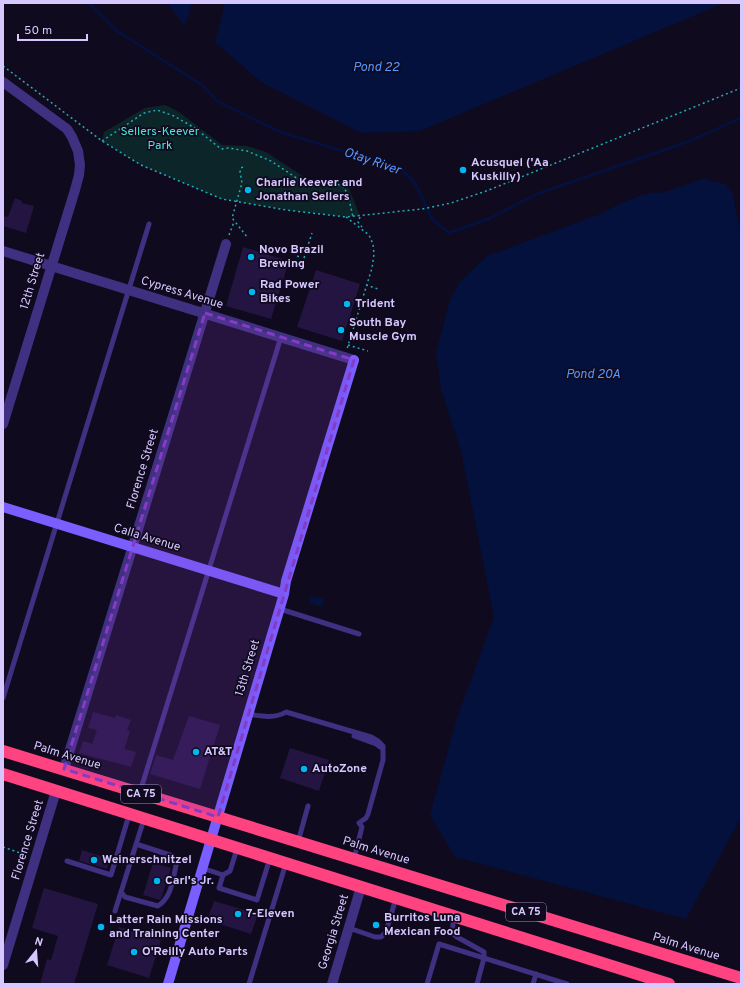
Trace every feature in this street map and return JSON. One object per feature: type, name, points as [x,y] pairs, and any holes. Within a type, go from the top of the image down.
[{"type":"highway","name":"Palm Avenue","points":[[3,751],[741,978]]},
{"type":"highway","name":"CA 75","points":[[3,774],[454,916],[640,977],[669,984]]},
{"type":"street","name":"12th Street","points":[[3,82],[67,129],[76,145],[79,158],[79,175],[3,424]]},
{"type":"street","name":"Florence Street","points":[[64,769],[226,242]]},
{"type":"street","name":"Cypress Avenue","points":[[3,251],[354,360]]},
{"type":"street","name":"13th Street","points":[[168,984],[280,609],[286,581],[354,360]]},
{"type":"street","name":"Calla Avenue","points":[[3,507],[284,594]]},
{"type":"street","name":"Florence Street","points":[[3,965],[56,791]]},
{"type":"street","name":"Georgia Street","points":[[332,984],[361,887]]},
{"type":"lane","points":[[3,698],[149,224]]},
{"type":"lane","points":[[140,793],[281,337]]},
{"type":"lane","points":[[280,609],[359,634]]},
{"type":"lane","points":[[248,714],[260,716],[280,716],[286,712],[371,737],[383,746],[383,760],[368,814],[366,818],[359,823],[362,827],[354,859]]},
{"type":"lane","points":[[298,842],[308,806]]},
{"type":"lane","points":[[67,861],[111,875],[129,814]]},
{"type":"lane","points":[[115,911],[144,818]]},
{"type":"lane","points":[[121,892],[125,897],[158,906],[165,902],[170,891],[177,861],[172,856],[136,844]]},
{"type":"lane","points":[[202,868],[222,875],[230,871],[237,848]]},
{"type":"lane","points":[[222,875],[219,888],[257,900],[270,858]]},
{"type":"lane","points":[[249,984],[286,863]]},
{"type":"lane","points":[[349,928],[375,937],[381,937],[386,932],[396,898]]},
{"type":"lane","points":[[454,916],[452,933],[484,952],[484,958],[477,984]]},
{"type":"lane","points":[[427,984],[439,944],[568,984]]},
{"type":"lane","points":[[533,984],[536,974]]},
{"type":"path","points":[[3,66],[102,141],[141,165],[222,199],[286,210],[346,217],[394,213],[452,203],[741,88]]},
{"type":"path","points":[[102,141],[144,113],[157,110],[174,116],[195,128],[220,149],[228,148],[247,151],[271,161],[304,183],[337,184],[344,187],[349,199],[353,217]]},
{"type":"path","points":[[243,166],[240,172],[242,183],[232,218],[248,238]]},
{"type":"path","points":[[346,351],[372,268],[374,254],[373,244],[369,235],[358,222],[359,217],[361,216]]},
{"type":"path","points":[[346,217],[364,230]]},
{"type":"path","points":[[226,242],[234,221]]},
{"type":"path","points":[[304,258],[312,233]]},
{"type":"path","points":[[293,253],[298,256]]},
{"type":"path","points":[[366,285],[378,288]]},
{"type":"path","points":[[348,345],[368,351]]},
{"type":"path","points":[[3,847],[36,857]]},
{"type":"highlighted area","points":[[205,313],[354,360],[218,817],[64,769]]},
{"type":"green space","name":"Sellers-Keever Park","points":[[165,105],[179,112],[222,145],[247,146],[266,152],[307,179],[338,181],[348,186],[360,216],[346,217],[286,210],[222,199],[141,165],[102,141],[104,132],[145,108]]},
{"type":"water","points":[[167,3],[192,3],[185,26]]},
{"type":"water","name":"Pond 22","points":[[225,3],[724,3],[420,131],[361,133],[261,82],[215,42]]},
{"type":"water","name":"Pond 20A","points":[[705,178],[711,181],[726,184],[733,194],[741,239],[741,817],[686,919],[455,857],[430,815],[457,718],[494,617],[461,451],[441,389],[436,352],[450,300],[459,283],[487,256],[603,213],[623,202],[648,194],[661,193]]},
{"type":"water","points":[[312,596],[324,599],[324,603],[321,607],[310,603],[309,599]]},
{"type":"building","points":[[15,198],[22,201],[22,203],[34,206],[26,233],[3,226],[3,216],[8,217]]},
{"type":"building","points":[[243,247],[289,261],[271,319],[226,306]]},
{"type":"building","points":[[316,270],[360,284],[342,341],[297,327]]},
{"type":"building","points":[[93,712],[115,718],[116,715],[131,720],[127,730],[130,731],[125,749],[136,752],[131,767],[79,753],[83,741],[92,744],[97,730],[88,728]]},
{"type":"building","name":"AT&T","points":[[189,716],[220,725],[200,789],[150,774],[156,755],[173,760]]},
{"type":"building","name":"AutoZone","points":[[290,748],[329,760],[319,791],[280,778]]},
{"type":"building","name":"Weinerschnitzel","points":[[82,850],[110,859],[107,869],[79,861]]},
{"type":"building","name":"Carl's Jr.","points":[[153,863],[171,868],[160,900],[143,895]]},
{"type":"building","points":[[44,888],[98,904],[74,984],[40,984],[47,959],[51,960],[58,936],[32,928]]},
{"type":"building","points":[[214,901],[258,914],[251,934],[207,920]]},
{"type":"building","name":"O'Reilly Auto Parts","points":[[119,927],[161,940],[149,978],[107,965]]},
{"type":"waterway","name":"Otay River","points":[[89,3],[117,31],[202,85],[217,101],[280,132],[402,169],[416,185],[432,219],[449,233],[488,219],[537,194],[690,141],[741,118]]},
{"type":"place","name":"Acusquel ('Aa Kuskilly)","points":[[463,170]]},
{"type":"place","name":"Charlie Keever and Jonathan Sellers","points":[[248,190]]},
{"type":"place","name":"Novo Brazil Brewing","points":[[251,257]]},
{"type":"place","name":"Rad Power Bikes","points":[[252,292]]},
{"type":"place","name":"Trident","points":[[347,304]]},
{"type":"place","name":"South Bay Muscle Gym","points":[[341,330]]},
{"type":"place","name":"AT&T","points":[[196,752]]},
{"type":"place","name":"AutoZone","points":[[304,769]]},
{"type":"place","name":"Weinerschnitzel","points":[[94,860]]},
{"type":"place","name":"Carl's Jr.","points":[[157,881]]},
{"type":"place","name":"7-Eleven","points":[[238,914]]},
{"type":"place","name":"Burritos Luna Mexican Food","points":[[376,925]]},
{"type":"place","name":"Latter Rain Missions and Training Center","points":[[101,927]]},
{"type":"place","name":"O'Reilly Auto Parts","points":[[134,952]]}]
